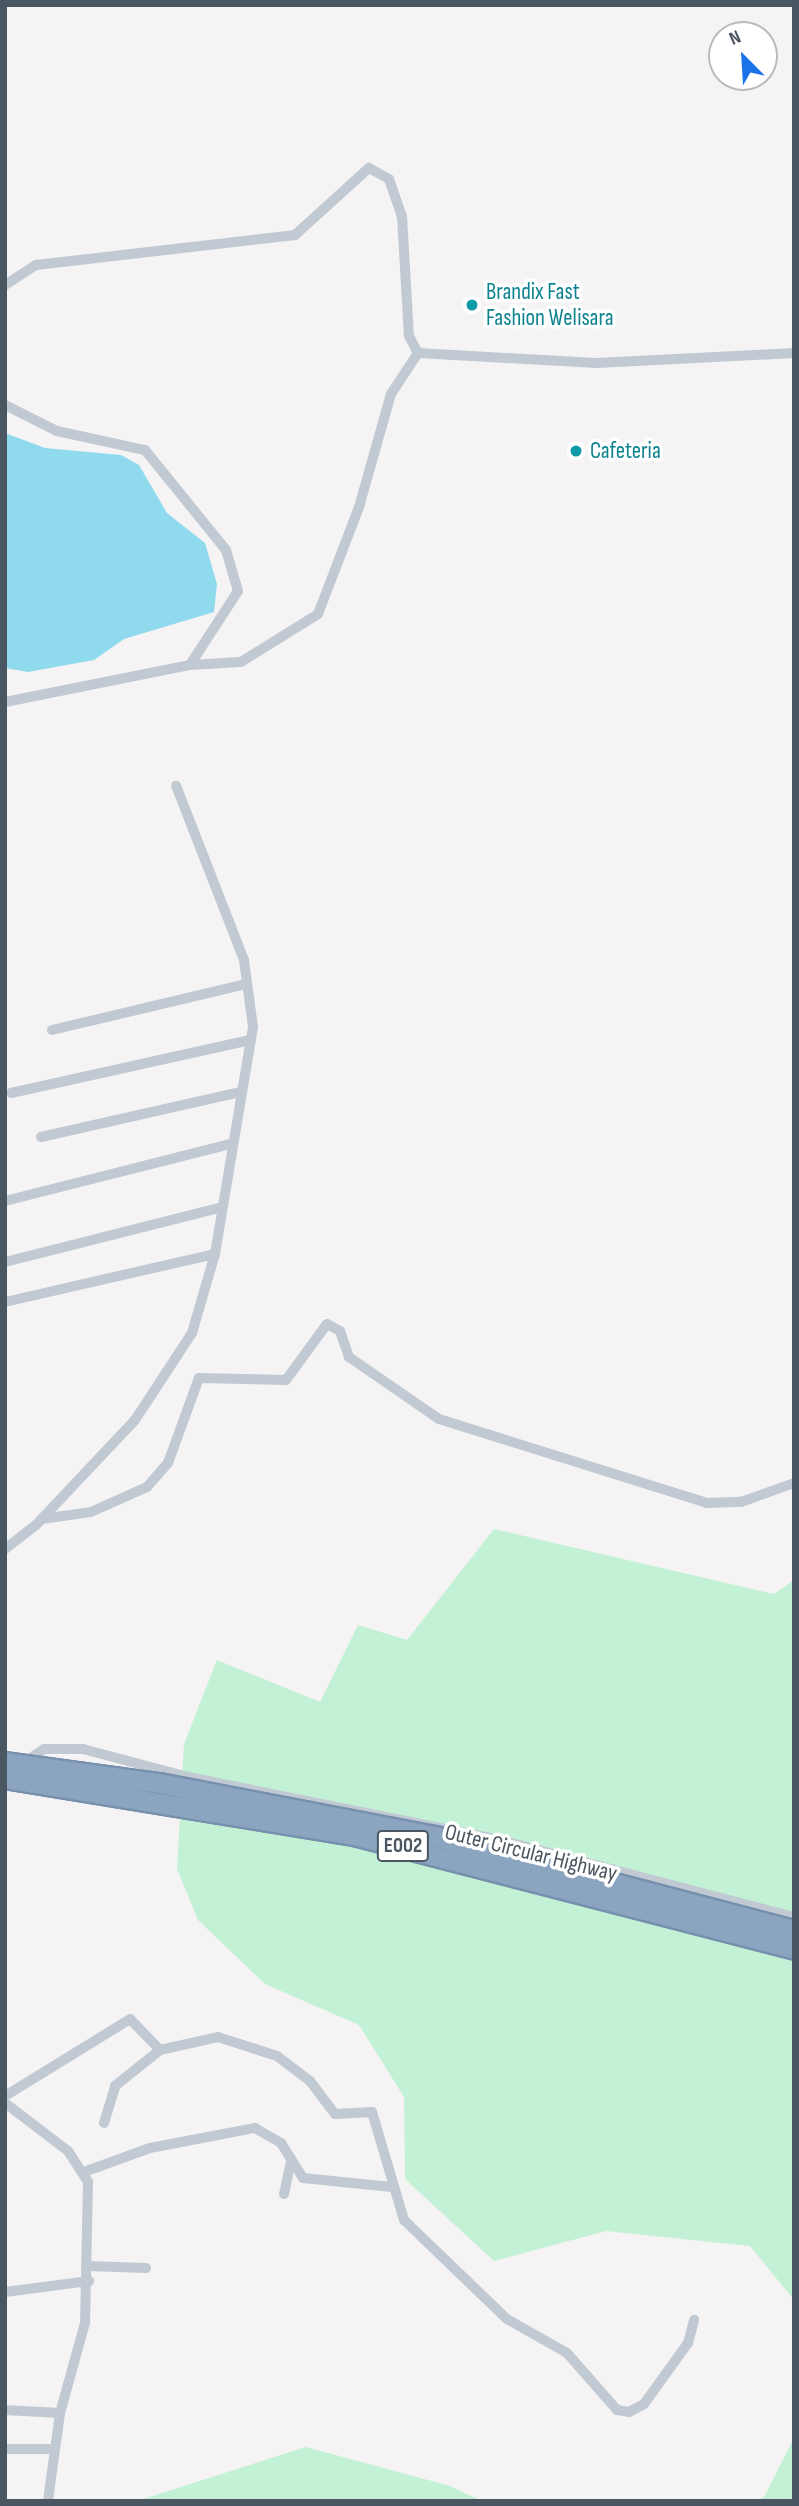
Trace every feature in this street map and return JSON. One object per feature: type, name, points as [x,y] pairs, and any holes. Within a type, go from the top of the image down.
[{"type":"highway","name":"Outer Circular Highway","points":[[5,1762],[172,1786],[435,1836],[794,1930]]},
{"type":"highway","name":"Outer Circular Highway","points":[[5,1779],[354,1835],[794,1949]]},
{"type":"street","points":[[5,285],[36,265],[295,235],[369,168],[389,179],[402,216],[409,336],[418,354]]},
{"type":"street","points":[[418,354],[597,363],[794,353]]},
{"type":"street","points":[[5,702],[190,665],[241,662],[318,614],[359,507],[391,394],[418,354]]},
{"type":"street","points":[[5,405],[57,431],[145,450],[226,550],[238,591],[190,665]]},
{"type":"street","points":[[5,1549],[42,1519],[135,1420],[192,1333],[215,1254],[218,1208],[251,1040],[247,984],[215,874],[176,786]]},
{"type":"street","points":[[52,1031],[247,984]]},
{"type":"street","points":[[11,1093],[251,1040]]},
{"type":"street","points":[[41,1137],[241,1092]]},
{"type":"street","points":[[5,1201],[231,1144]]},
{"type":"street","points":[[5,1262],[218,1208]]},
{"type":"street","points":[[5,1302],[215,1254]]},
{"type":"street","points":[[42,1519],[91,1511],[147,1487],[168,1462],[199,1378],[286,1380],[327,1324],[340,1331],[349,1357],[439,1419],[707,1503],[741,1502],[794,1483]]},
{"type":"street","points":[[5,1779],[30,1755],[59,1746],[82,1749],[188,1777],[503,1841],[794,1917]]},
{"type":"street","points":[[5,2096],[130,2019],[160,2050]]},
{"type":"street","points":[[104,2123],[115,2086],[160,2050],[209,2036],[277,2056],[310,2081],[335,2114],[372,2112],[392,2187],[404,2220],[507,2319],[567,2353],[623,2413],[644,2404],[688,2343],[694,2320]]},
{"type":"street","points":[[5,2102],[68,2151],[84,2172],[89,2281],[78,2360],[60,2413],[48,2501]]},
{"type":"street","points":[[84,2172],[150,2148],[255,2128],[271,2133],[297,2174],[313,2181],[392,2187]]},
{"type":"street","points":[[284,2194],[291,2162]]},
{"type":"street","points":[[89,2266],[146,2269]]},
{"type":"street","points":[[5,2292],[89,2281]]},
{"type":"street","points":[[5,2410],[60,2413]]},
{"type":"street","points":[[5,2449],[54,2449]]},
{"type":"green space","points":[[494,1529],[774,1594],[794,1580],[794,2300],[750,2246],[606,2231],[494,2261],[405,2179],[404,2097],[359,2025],[265,1984],[198,1920],[177,1869],[184,1744],[217,1660],[320,1702],[358,1625],[407,1640]]},
{"type":"green space","points":[[794,2438],[794,2501],[757,2501],[764,2497]]},
{"type":"green space","points":[[306,2447],[450,2486],[482,2501],[137,2501]]},
{"type":"water","points":[[5,433],[45,448],[121,455],[139,465],[167,513],[205,543],[217,584],[214,612],[124,639],[94,660],[28,672],[5,668]]},
{"type":"place","name":"Brandix Fast Fashion Welisara","points":[[472,305]]},
{"type":"place","name":"Cafeteria","points":[[576,451]]}]
